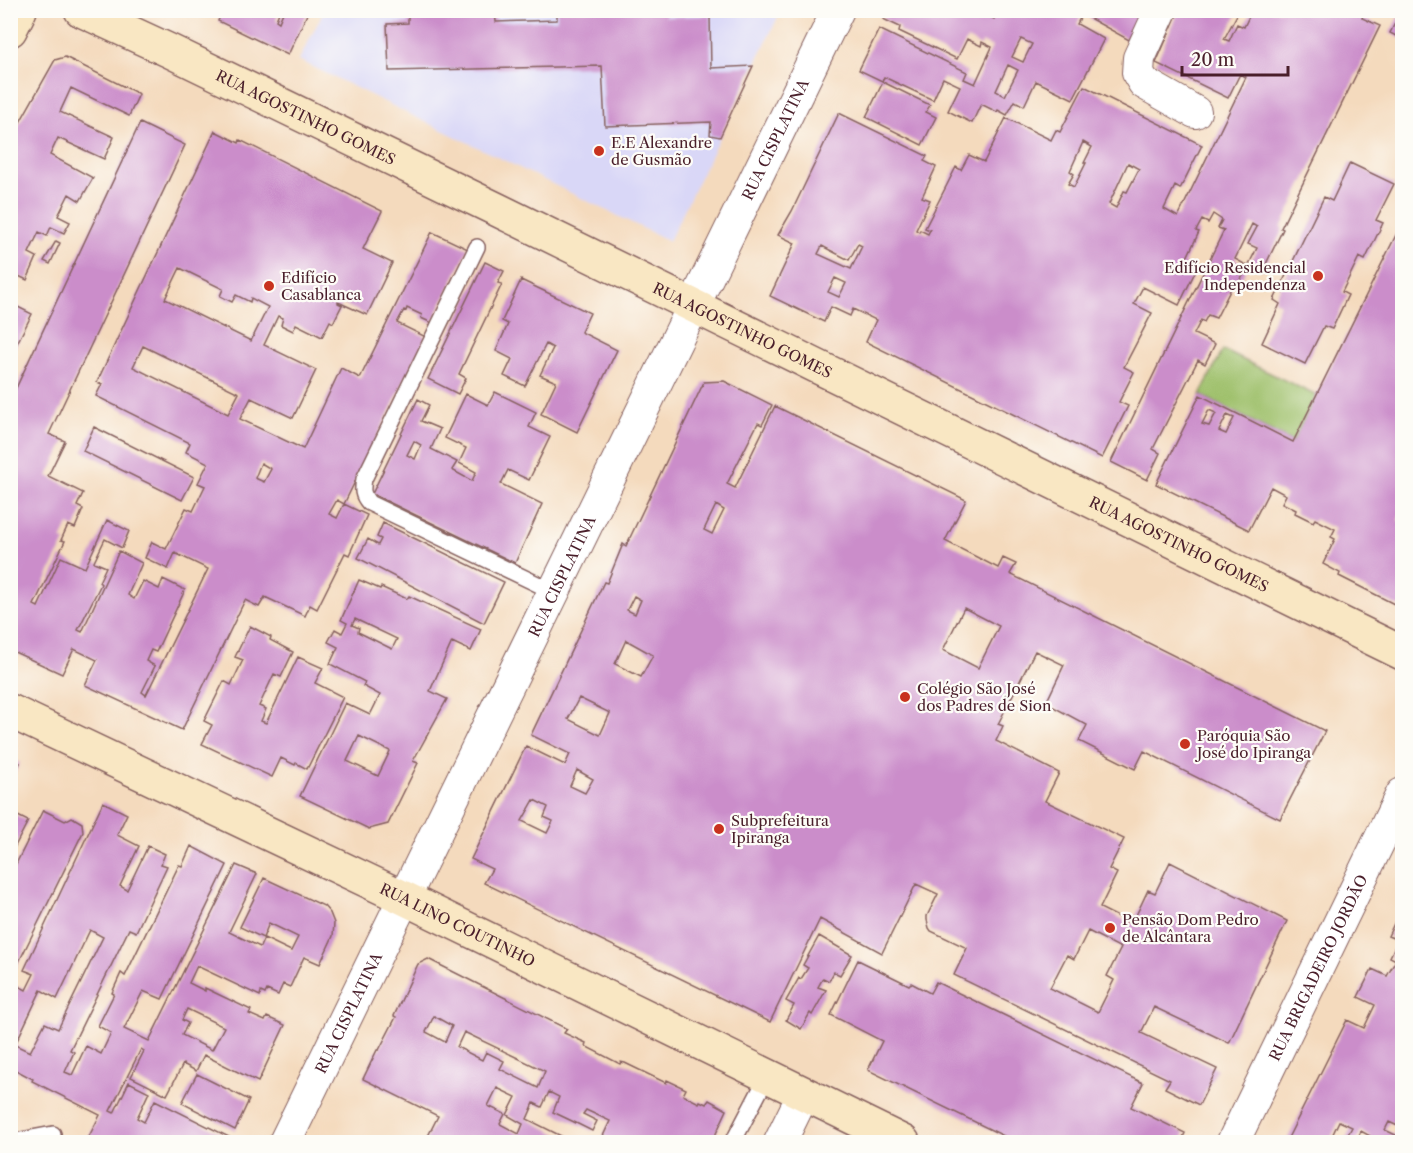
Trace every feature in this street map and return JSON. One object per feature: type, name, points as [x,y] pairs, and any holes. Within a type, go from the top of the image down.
[{"type":"street","points":[[10,30],[20,10]]},
{"type":"street","name":"RUA AGOSTINHO GOMES","points":[[81,10],[191,61],[1402,653]]},
{"type":"street","name":"RUA CISPLATINA","points":[[285,1143],[838,10]]},
{"type":"street","points":[[1161,10],[1139,58],[1138,73],[1144,83],[1195,112]]},
{"type":"street","name":"RUA LINO COUTINHO","points":[[10,711],[404,898],[903,1143]]},
{"type":"street","name":"RUA BRIGADEIRO JORDÃO","points":[[1233,1143],[1402,794]]},
{"type":"street","points":[[780,1143],[803,1095]]},
{"type":"lane","points":[[477,247],[364,479],[363,495],[369,503],[554,592]]},
{"type":"lane","points":[[733,1143],[767,1077]]},
{"type":"lane","points":[[10,1142],[53,1134]]},
{"type":"shaded area","name":"E.E Alexandre de Gusmão","points":[[324,11],[781,11],[669,241],[299,60]]},
{"type":"green space","points":[[1223,350],[1317,396],[1293,442],[1200,395]]},
{"type":"building","points":[[223,10],[280,10],[276,20],[279,22],[284,10],[309,10],[288,55],[218,21]]},
{"type":"building","points":[[408,10],[495,10],[496,22],[557,20],[557,10],[666,10],[666,17],[710,16],[711,68],[753,66],[720,137],[710,135],[711,122],[605,126],[602,66],[389,71],[387,24],[408,23]]},
{"type":"building","points":[[888,10],[984,10],[982,13],[994,19],[997,10],[1111,10],[1113,12],[1114,10],[1144,10],[1129,40],[1082,14],[1077,24],[1104,39],[1073,99],[1036,81],[1024,106],[1015,101],[1007,115],[981,104],[972,123],[948,111],[960,86],[943,78],[933,100],[884,77],[882,81],[859,70],[879,29],[967,72],[964,79],[975,84],[992,47],[982,42],[981,46],[967,39],[957,59],[899,31],[900,27],[883,19]],"holes":[[[1021,39],[1032,44],[1023,62],[1012,57]],[[1008,65],[1018,70],[1005,96],[996,91]]]},
{"type":"building","points":[[1179,10],[1239,11],[1224,39],[1229,41],[1237,24],[1244,27],[1252,10],[1366,10],[1362,18],[1380,26],[1281,228],[1283,229],[1263,270],[1249,264],[1257,248],[1248,244],[1257,227],[1252,224],[1235,259],[1248,266],[1239,283],[1235,281],[1216,318],[1208,315],[1204,322],[1201,320],[1194,334],[1215,344],[1205,364],[1198,360],[1153,449],[1160,453],[1147,480],[1111,462],[1224,230],[1218,228],[1222,220],[1213,214],[1208,223],[1202,220],[1196,231],[1199,232],[1184,264],[1196,270],[1179,305],[1143,287],[1134,304],[1152,313],[1124,367],[1134,372],[1119,402],[1128,406],[1102,458],[866,342],[876,320],[853,309],[850,316],[831,307],[824,322],[770,296],[795,243],[778,235],[839,113],[927,156],[924,161],[936,167],[922,197],[930,200],[916,230],[928,234],[930,230],[925,228],[956,167],[961,170],[969,155],[984,162],[1006,118],[1051,140],[1056,130],[1060,132],[1084,86],[1202,145],[1180,189],[1175,186],[1164,209],[1178,217],[1246,77],[1240,74],[1228,98],[1156,63]],"holes":[[[1083,142],[1092,147],[1074,187],[1068,184],[1074,174],[1070,171]],[[1128,163],[1139,169],[1116,208],[1109,204]],[[858,244],[862,246],[851,269],[818,254],[822,246],[849,260]],[[835,278],[846,283],[839,297],[828,292]]]},
{"type":"building","points":[[1402,10],[1402,39],[1390,33]]},
{"type":"building","points":[[65,57],[139,94],[129,116],[71,88],[60,112],[114,137],[104,159],[58,138],[50,155],[93,178],[80,201],[69,194],[58,216],[70,222],[64,233],[51,227],[47,236],[39,232],[29,253],[37,257],[27,280],[10,272],[10,140],[55,60]]},
{"type":"building","points":[[883,82],[930,105],[926,112],[936,117],[922,145],[866,117]]},
{"type":"building","points":[[140,123],[185,145],[49,434],[65,441],[48,476],[83,493],[77,506],[83,509],[75,528],[68,525],[61,540],[65,541],[34,605],[38,607],[61,557],[85,568],[107,520],[129,531],[122,548],[105,539],[94,562],[106,567],[99,582],[101,584],[78,630],[82,632],[119,551],[142,563],[128,595],[134,599],[143,581],[159,589],[163,579],[185,590],[156,652],[151,650],[146,661],[155,666],[142,692],[146,695],[208,569],[175,553],[168,569],[145,558],[152,542],[166,549],[186,508],[193,511],[205,486],[198,483],[208,463],[186,452],[190,443],[96,396],[102,384],[97,382],[215,131],[239,143],[240,140],[382,211],[363,249],[392,263],[367,315],[338,302],[342,305],[333,323],[330,321],[322,337],[296,324],[293,331],[281,325],[283,318],[278,316],[264,345],[316,370],[293,418],[251,398],[240,419],[303,449],[341,368],[360,378],[432,232],[468,249],[432,323],[407,308],[397,323],[426,337],[344,504],[367,515],[349,555],[345,553],[317,609],[310,605],[305,616],[265,597],[259,607],[245,600],[182,730],[85,685],[97,660],[74,649],[62,674],[10,650],[10,401]],"holes":[[[180,268],[223,289],[220,296],[232,302],[236,295],[250,302],[251,298],[268,307],[251,341],[165,299]],[[143,346],[239,393],[228,414],[133,367]],[[261,463],[271,469],[264,482],[255,478]],[[337,500],[344,504],[337,518],[329,514]]]},
{"type":"building","name":"Edifício Residencial Independenza","points":[[1350,163],[1394,184],[1376,220],[1383,223],[1365,260],[1359,257],[1342,292],[1348,295],[1332,329],[1324,326],[1305,364],[1262,343],[1280,304],[1274,300],[1324,197],[1332,201]]},
{"type":"building","points":[[1402,223],[1402,511],[1398,520],[1402,523],[1402,608],[1339,576],[1340,573],[1323,564],[1335,539],[1331,537],[1335,529],[1315,519],[1313,522],[1295,513],[1296,510],[1282,503],[1286,495],[1271,487],[1249,530],[1156,484],[1200,395],[1293,442]],"holes":[[[1209,410],[1216,413],[1209,426],[1202,424]],[[1227,415],[1234,418],[1226,434],[1219,431]]]},
{"type":"building","points":[[56,241],[60,243],[50,264],[44,261]]},
{"type":"building","points":[[485,262],[504,271],[498,283],[502,284],[459,374],[466,378],[458,394],[428,379]]},
{"type":"building","points":[[521,280],[590,313],[581,332],[617,350],[577,432],[541,414],[556,382],[540,375],[553,348],[546,344],[525,386],[504,376],[512,359],[496,351],[508,324],[502,321]]},
{"type":"building","points":[[10,303],[32,314],[10,357]]},
{"type":"building","points":[[724,381],[772,405],[762,425],[758,423],[727,484],[735,488],[775,406],[966,500],[945,541],[998,568],[1003,558],[1016,564],[1010,574],[1325,731],[1280,819],[1144,751],[1135,769],[1079,741],[1087,725],[1046,703],[1064,665],[1035,651],[998,724],[1003,726],[996,741],[1059,773],[1045,801],[1124,839],[1109,869],[1117,873],[1100,908],[1132,924],[1148,890],[1155,893],[1170,862],[1287,921],[1229,1043],[1154,1007],[1141,1033],[1217,1069],[1199,1105],[1165,1088],[1170,1080],[954,975],[967,948],[931,931],[927,916],[938,894],[916,884],[882,953],[820,919],[770,1022],[484,883],[492,869],[471,859],[526,746],[565,765],[570,754],[531,735],[604,582],[607,583],[623,544],[626,546],[704,382]],"holes":[[[716,505],[724,510],[712,534],[704,530]],[[634,596],[641,600],[635,614],[627,610]],[[964,608],[999,626],[978,668],[943,650]],[[626,640],[653,655],[641,677],[615,664]],[[579,698],[610,713],[600,735],[568,719]],[[577,770],[593,779],[585,793],[570,786]],[[534,800],[548,807],[544,817],[553,821],[547,833],[522,821]],[[1088,931],[1121,948],[1107,976],[1114,980],[1098,1012],[1050,988],[1067,955],[1074,959]]]},
{"type":"building","points":[[495,392],[536,412],[529,427],[550,437],[529,480],[508,470],[501,484],[542,504],[515,563],[372,494],[418,399],[429,405],[421,421],[440,429],[431,449],[457,462],[452,470],[472,481],[476,472],[459,463],[466,448],[445,438],[466,394],[488,405]],"holes":[[[414,441],[421,445],[415,459],[407,455]]]},
{"type":"building","points":[[94,427],[194,477],[182,500],[83,451]]},
{"type":"building","points":[[383,523],[504,582],[484,623],[358,558],[368,539],[378,545],[381,539],[377,537]]},
{"type":"building","points":[[359,580],[407,599],[409,596],[481,629],[471,651],[452,642],[430,691],[447,699],[413,761],[418,763],[388,824],[369,829],[300,796],[345,703],[370,715],[380,695],[363,686],[365,682],[330,664],[338,647],[328,642],[335,629],[342,633],[347,623],[341,620]],"holes":[[[355,619],[397,639],[392,649],[358,632],[359,628],[352,625]],[[359,736],[390,751],[378,776],[347,761]]]},
{"type":"building","points":[[250,626],[293,652],[281,677],[274,674],[259,706],[266,709],[261,721],[266,723],[298,657],[323,668],[315,683],[343,697],[307,769],[281,758],[272,777],[202,744],[212,725],[204,721],[224,681],[231,685],[243,660],[235,657]]},
{"type":"building","points":[[10,759],[20,763],[10,782]]},
{"type":"building","points":[[103,802],[127,814],[117,835],[139,846],[120,886],[127,890],[148,846],[165,854],[161,864],[167,866],[136,932],[129,929],[70,1050],[74,1052],[65,1072],[72,1075],[86,1046],[101,1054],[111,1033],[98,1026],[114,994],[112,993],[121,973],[125,976],[179,865],[182,866],[191,846],[227,865],[162,999],[143,991],[124,1029],[149,1041],[236,865],[257,874],[229,932],[260,947],[264,938],[291,951],[298,937],[269,923],[263,938],[240,927],[264,878],[324,906],[334,923],[333,936],[320,964],[304,957],[290,987],[283,984],[278,995],[267,990],[265,994],[261,992],[260,996],[197,966],[189,983],[205,991],[205,988],[251,1010],[249,1014],[265,1021],[267,1017],[285,1025],[258,1082],[204,1055],[196,1071],[183,1064],[167,1095],[131,1077],[144,1051],[141,1049],[110,1111],[114,1113],[129,1082],[149,1092],[137,1118],[144,1122],[155,1100],[231,1138],[229,1142],[86,1142],[100,1115],[32,1081],[33,1079],[10,1067],[10,998],[19,986],[26,990],[34,974],[24,970]],"holes":[[[90,930],[103,937],[58,1029],[45,1023],[30,1052],[15,1045],[41,990],[57,999]],[[187,1009],[224,1027],[212,1050],[182,1035],[188,1023],[182,1020]]]},
{"type":"building","points":[[43,810],[65,821],[72,817],[82,823],[83,832],[10,980],[10,876]]},
{"type":"building","points":[[10,812],[28,821],[10,856]]},
{"type":"building","points":[[1402,907],[1402,1128],[1389,1122],[1385,1130],[1402,1138],[1402,1142],[1366,1142],[1370,1136],[1361,1131],[1356,1142],[1344,1142],[1352,1127],[1339,1121],[1331,1138],[1342,1142],[1286,1142],[1347,1020],[1364,1028],[1375,1005],[1358,997],[1372,969],[1387,976],[1396,960],[1390,957],[1398,940],[1388,936]]},
{"type":"building","points":[[819,936],[852,955],[840,975],[834,972],[829,981],[823,978],[818,987],[826,990],[801,1029],[786,1020],[794,1005],[786,1001],[799,978],[801,979],[808,968],[803,965]]},
{"type":"building","points":[[428,959],[567,1029],[564,1033],[586,1043],[585,1046],[620,1064],[625,1063],[666,1083],[667,1080],[686,1089],[683,1095],[699,1103],[700,1101],[706,1104],[709,1100],[727,1110],[712,1142],[615,1142],[603,1136],[610,1121],[586,1110],[583,1114],[597,1121],[592,1131],[553,1112],[559,1097],[549,1092],[542,1107],[534,1103],[527,1119],[573,1142],[425,1142],[438,1116],[363,1079],[396,1017],[394,1016],[418,964]],"holes":[[[434,1016],[452,1026],[445,1042],[426,1032]],[[464,1032],[545,1071],[538,1088],[500,1069],[504,1061],[486,1052],[482,1060],[457,1047]],[[497,1088],[516,1097],[507,1115],[523,1124],[519,1134],[500,1124],[505,1114],[488,1106]]]},
{"type":"building","points":[[858,960],[930,993],[936,982],[1143,1083],[1131,1107],[1185,1133],[1181,1142],[1016,1142],[868,1070],[882,1041],[831,1015]]},
{"type":"building","points":[[197,1074],[249,1100],[235,1130],[182,1103]]},
{"type":"place","name":"E.E Alexandre de Gusmão","points":[[599,151]]},
{"type":"place","name":"Edifício Residencial Independenza","points":[[1318,276]]},
{"type":"place","name":"Edifício Casablanca","points":[[269,286]]},
{"type":"place","name":"Colégio São José dos Padres de Sion","points":[[905,697]]},
{"type":"place","name":"Paróquia São José do Ipiranga","points":[[1185,744]]},
{"type":"place","name":"Subprefeitura Ipiranga","points":[[719,829]]},
{"type":"place","name":"Pensão Dom Pedro de Alcântara","points":[[1110,928]]}]
